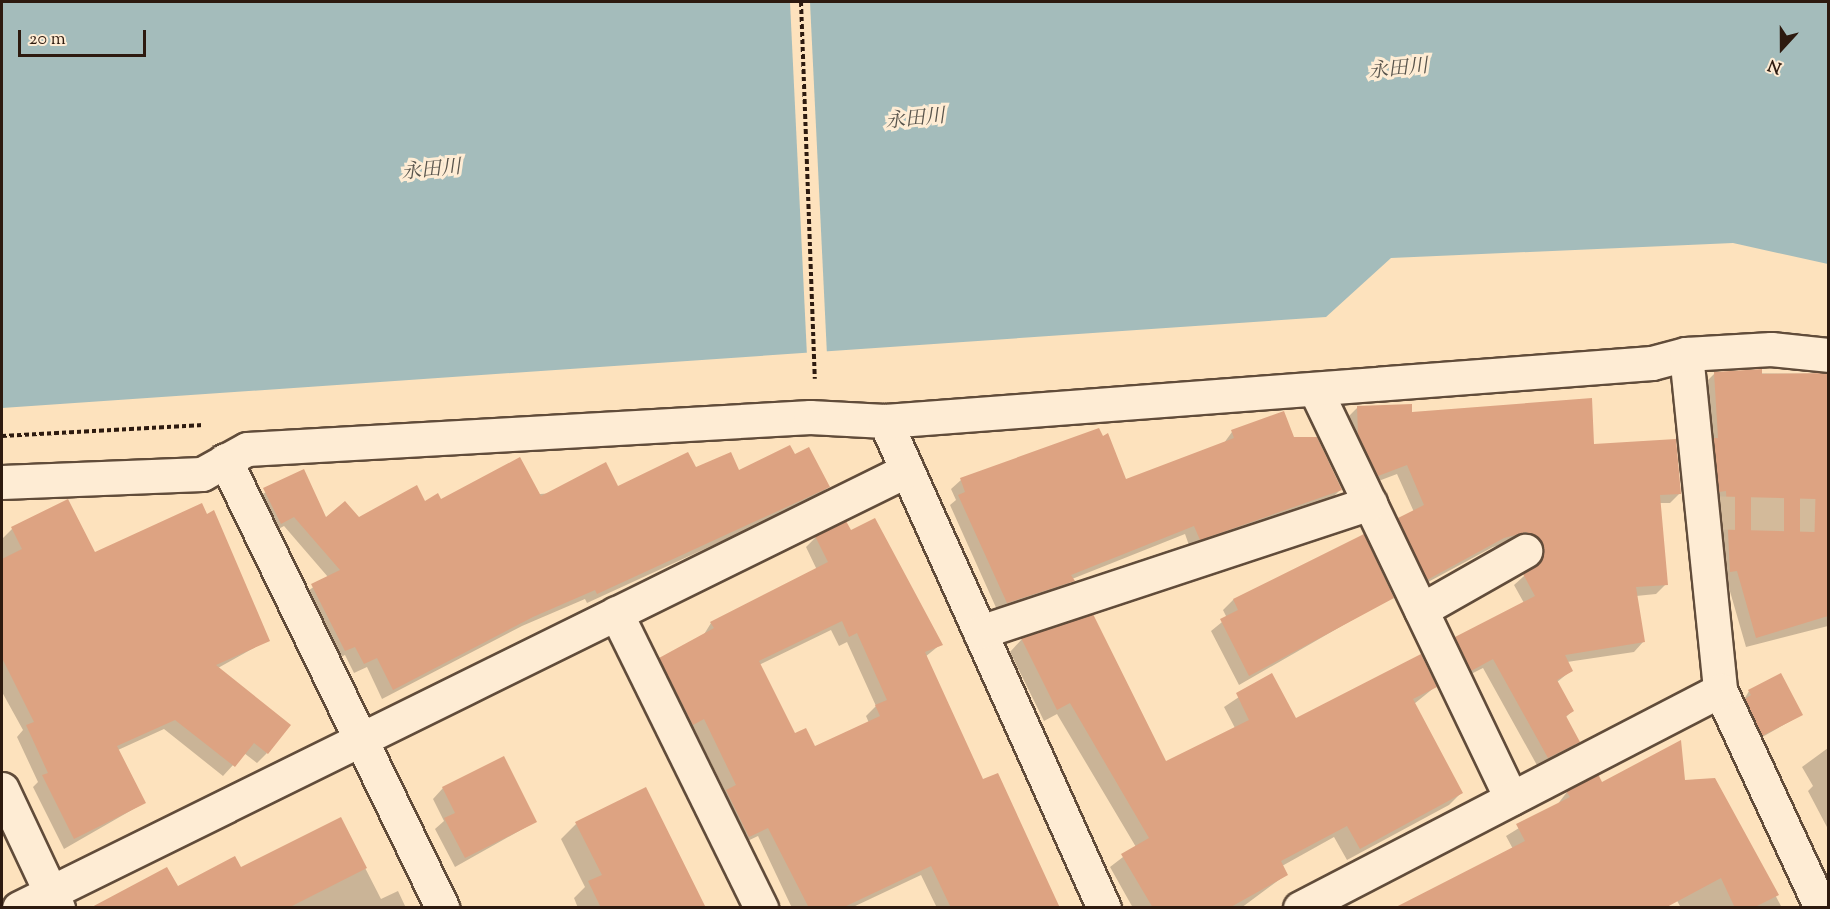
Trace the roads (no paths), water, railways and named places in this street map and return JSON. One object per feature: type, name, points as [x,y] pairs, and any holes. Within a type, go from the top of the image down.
[{"type":"street","points":[[2,482],[201,474],[247,449],[810,417],[885,422],[1652,363],[1686,354],[1771,349],[1828,355]]},
{"type":"street","points":[[1686,354],[1720,690],[1821,908]]},
{"type":"street","points":[[1315,389],[1511,798]]},
{"type":"street","points":[[885,422],[1104,908]]},
{"type":"street","points":[[225,460],[443,908]]},
{"type":"street","points":[[19,908],[54,900],[361,739],[907,470]]},
{"type":"street","points":[[980,632],[1370,503]]},
{"type":"street","points":[[1421,610],[1525,551]]},
{"type":"street","points":[[616,613],[760,908]]},
{"type":"street","points":[[1300,908],[1720,690]]},
{"type":"street","points":[[2,789],[54,900]]},
{"type":"water","name":"永田川","points":[[2,2],[1828,2],[1828,264],[1733,243],[1391,258],[1326,317],[2,408]]},
{"type":"tunnel","points":[[1702,512],[1815,515]]}]
